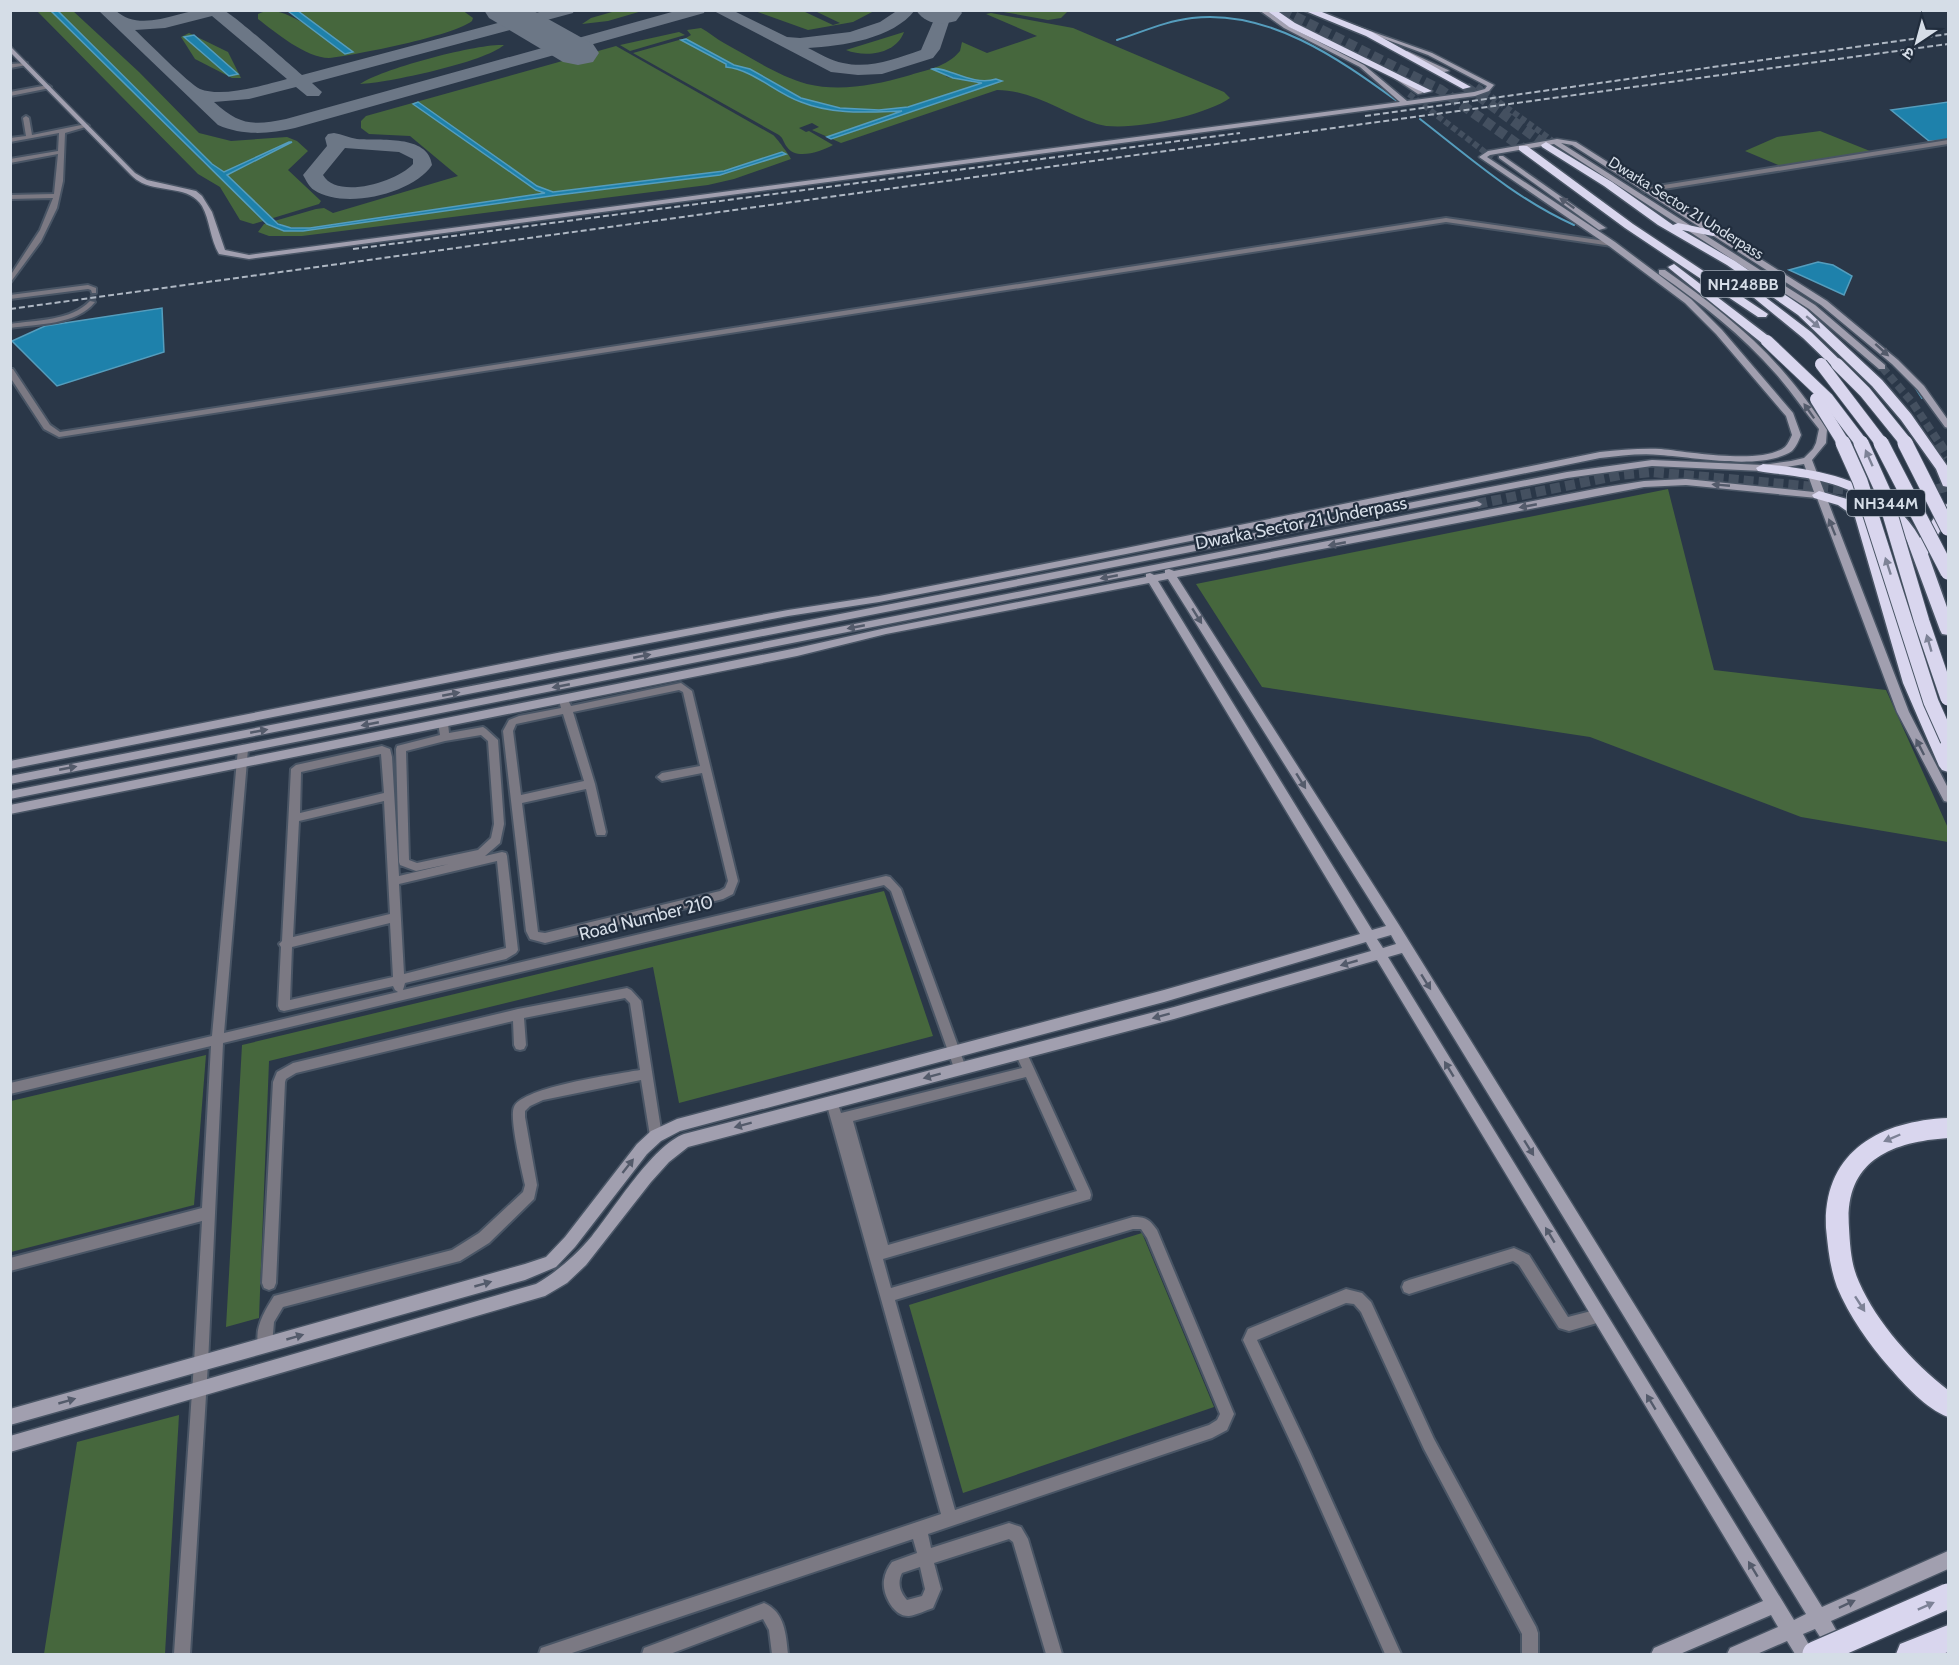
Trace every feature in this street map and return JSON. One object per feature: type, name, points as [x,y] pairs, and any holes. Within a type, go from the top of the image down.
[{"type":"highway","points":[[1270,10],[1292,25],[1341,46],[1424,92]]},
{"type":"highway","points":[[1307,10],[1341,21],[1403,51],[1466,87]]},
{"type":"highway","points":[[1546,145],[1608,183],[1662,223],[1731,263],[1802,312],[1846,351],[1906,417],[1943,470],[1948,483]]},
{"type":"highway","name":"NH248BB","points":[[1546,145],[1634,222],[1754,308],[1821,364],[1862,415],[1884,447],[1948,572]]},
{"type":"highway","name":"NH248BB","points":[[1519,152],[1634,222],[1738,281],[1807,335],[1865,392],[1908,446],[1948,528]]},
{"type":"highway","points":[[1592,184],[1608,183]]},
{"type":"highway","points":[[1634,222],[1662,223],[1713,233]]},
{"type":"highway","name":"NH344M","points":[[1634,222],[1636,241],[1712,296],[1767,341],[1818,387],[1845,419],[1878,478],[1894,516],[1934,659],[1948,698]]},
{"type":"highway","points":[[1794,366],[1845,446],[1866,515],[1931,702],[1948,740]]},
{"type":"highway","points":[[1763,468],[1810,466],[1866,493],[1894,516],[1921,554],[1948,630]]},
{"type":"highway","points":[[1819,495],[1844,501],[1866,515],[1894,516]]},
{"type":"highway","points":[[1921,554],[1927,539],[1948,508]]},
{"type":"highway","points":[[1866,515],[1879,580],[1911,683],[1948,766]]},
{"type":"highway","points":[[1948,1128],[1910,1131],[1868,1149],[1846,1174],[1837,1206],[1839,1250],[1850,1289],[1877,1332],[1909,1372],[1948,1405]]},
{"type":"highway","points":[[1815,1654],[1948,1596]]},
{"type":"highway","points":[[1910,1654],[1948,1639]]},
{"type":"street","points":[[1261,10],[1286,27],[1331,48],[1362,66],[1405,103]]},
{"type":"street","points":[[10,48],[133,174],[145,182],[200,196],[208,210],[216,243],[222,252],[249,257],[1294,120],[1475,94],[1487,90],[1491,85],[1430,54],[1313,10]]},
{"type":"street","points":[[1403,51],[1478,86]]},
{"type":"street","points":[[10,66],[26,64]]},
{"type":"street","points":[[1392,75],[1409,94]]},
{"type":"street","points":[[10,84],[19,93]]},
{"type":"street","points":[[10,94],[48,87]]},
{"type":"street","points":[[26,118],[28,137]]},
{"type":"street","points":[[10,140],[86,126]]},
{"type":"street","points":[[10,281],[22,266],[50,217],[57,196],[63,131]]},
{"type":"street","points":[[10,765],[557,657],[788,613],[879,599],[1600,455],[1643,452],[1758,459],[1777,455],[1794,445],[1797,427],[1790,415],[1719,332],[1688,302],[1612,239],[1599,236],[1482,157],[1488,153],[1565,141],[1574,143],[1713,233],[1805,289],[1848,321],[1879,347],[1921,388],[1948,425]]},
{"type":"street","points":[[1645,190],[1948,142]]},
{"type":"street","name":"Dwarka Sector 21 Underpass","points":[[1546,145],[1744,262],[1812,307],[1882,367]]},
{"type":"street","points":[[10,161],[60,152]]},
{"type":"street","points":[[1498,158],[1522,171],[1612,239],[1715,312],[1747,339],[1785,378],[1823,429],[1821,443],[1810,466],[1819,495],[1903,712],[1948,798]]},
{"type":"street","points":[[10,197],[57,196]]},
{"type":"street","points":[[10,371],[47,427],[59,435],[1446,220],[1612,239]]},
{"type":"street","points":[[10,267],[22,266]]},
{"type":"street","points":[[10,297],[88,287],[94,289],[94,292]]},
{"type":"street","points":[[10,326],[78,313],[89,308],[92,302]]},
{"type":"street","points":[[10,780],[1146,570],[1482,492],[1617,466],[1652,463],[1763,468]]},
{"type":"street","points":[[1482,492],[1485,479]]},
{"type":"street","points":[[10,795],[1166,566],[1644,484],[1686,483],[1819,495]]},
{"type":"street","name":"Dwarka Sector 21 Underpass","points":[[1166,566],[1477,504]]},
{"type":"street","points":[[1166,566],[1394,929],[1840,1654]]},
{"type":"street","points":[[10,810],[443,723],[565,705],[681,686],[687,691],[733,881],[729,891],[723,895],[670,909],[545,938],[534,936],[532,931],[516,800],[509,727],[519,719],[565,705],[1146,570]]},
{"type":"street","points":[[1146,570],[1805,1654]]},
{"type":"street","points":[[565,705],[590,784],[601,832]]},
{"type":"street","points":[[443,723],[445,737]]},
{"type":"street","points":[[483,731],[493,740],[498,794],[496,840],[481,853],[417,867],[404,862],[401,749],[445,737],[483,731]]},
{"type":"street","points":[[336,744],[337,759]]},
{"type":"street","points":[[182,1654],[200,1389],[217,1041],[243,748]]},
{"type":"street","points":[[394,881],[502,856],[512,950],[506,954],[399,980],[284,1006],[285,944],[295,818],[296,770],[375,751],[386,752],[396,917],[399,980],[399,997]]},
{"type":"street","points":[[662,777],[706,769]]},
{"type":"street","points":[[516,800],[590,784]]},
{"type":"street","points":[[295,818],[389,796]]},
{"type":"street","name":"Road Number 210","points":[[10,1089],[886,880],[896,889],[960,1068]]},
{"type":"street","points":[[285,944],[396,917]]},
{"type":"street","points":[[10,1417],[525,1272],[551,1262],[570,1242],[642,1149],[656,1136],[677,1125],[1164,996],[1394,929]]},
{"type":"street","points":[[10,1444],[540,1291],[568,1274],[657,1162],[684,1141],[1174,1013],[1405,947]]},
{"type":"street","points":[[268,1284],[281,1076],[293,1068],[518,1014],[627,993],[635,1001],[656,1136]]},
{"type":"street","points":[[518,1014],[520,1045]]},
{"type":"street","points":[[1021,1053],[1085,1195],[884,1252],[846,1117],[1029,1071]]},
{"type":"street","points":[[265,1345],[267,1320],[279,1300],[455,1256],[484,1238],[529,1195],[531,1185],[519,1117],[519,1109],[526,1102],[541,1095],[646,1074]]},
{"type":"street","points":[[832,1102],[950,1519]]},
{"type":"street","points":[[10,1265],[208,1213]]},
{"type":"street","points":[[547,1654],[1212,1431],[1224,1423],[1227,1414],[1152,1233],[1144,1223],[1133,1223],[887,1296]]},
{"type":"street","points":[[1409,1287],[1514,1254],[1524,1260],[1564,1323],[1569,1324],[1599,1316]]},
{"type":"street","points":[[1393,1654],[1305,1456],[1250,1340],[1253,1334],[1346,1296],[1357,1298],[1366,1307],[1429,1444],[1530,1634],[1530,1654]]},
{"type":"street","points":[[919,1529],[925,1557],[1010,1531],[1016,1532],[1054,1654]]},
{"type":"street","points":[[1736,1654],[1791,1632],[1818,1617],[1948,1560]]},
{"type":"street","points":[[1660,1654],[1774,1605]]},
{"type":"street","points":[[650,1654],[764,1611],[774,1620],[780,1654]]},
{"type":"green space","points":[[462,10],[473,18],[462,27],[426,39],[329,58],[320,57],[301,49],[258,19],[258,14],[268,11],[279,12],[303,23],[345,54],[352,51],[298,11]]},
{"type":"green space","points":[[619,10],[642,11],[608,21],[582,24],[591,18]]},
{"type":"green space","points":[[1068,10],[1061,18],[1048,20],[998,11]]},
{"type":"green space","points":[[37,11],[51,11],[206,165],[271,218],[227,175],[291,142],[224,172],[212,164],[58,11],[73,11],[139,72],[199,133],[231,141],[287,137],[297,141],[308,151],[288,170],[321,201],[319,204],[253,224],[240,220],[220,187],[198,174]]},
{"type":"green space","points":[[755,11],[803,11],[833,25],[840,23],[815,11],[874,11],[853,22],[808,30]]},
{"type":"green space","points":[[986,14],[1073,28],[1224,92],[1230,98],[1218,105],[1184,117],[1145,124],[1110,126],[1097,124],[1036,98],[1011,91],[997,90],[841,143],[812,130],[819,127],[812,123],[799,128],[833,145],[816,152],[803,154],[791,151],[779,135],[633,53],[686,38],[691,35],[687,30],[701,28],[764,66],[796,81],[832,87],[870,85],[936,67],[949,61],[960,51],[962,42],[987,53],[1037,36]],"holes":[[[682,40],[734,65],[750,69],[807,101],[840,108],[879,110],[908,107],[984,83],[947,77],[938,68],[966,79],[1001,81],[899,115],[905,110],[838,111],[811,106],[789,97],[755,77],[727,67],[726,64]]]},
{"type":"green space","points":[[679,32],[685,35],[630,51],[620,45]]},
{"type":"green space","points":[[904,32],[894,45],[879,52],[862,54],[846,50]]},
{"type":"green space","points":[[189,33],[228,52],[241,78],[232,78],[195,59],[181,37]]},
{"type":"green space","points":[[491,45],[504,45],[493,52],[457,65],[412,76],[360,84],[387,71],[430,58]]},
{"type":"green space","points":[[616,46],[773,135],[791,159],[734,179],[708,185],[302,236],[269,236],[258,232],[264,224],[316,209],[324,208],[333,213],[458,176],[410,136],[369,134],[361,128],[361,121],[366,116]],"holes":[[[418,103],[537,186],[553,192],[724,171],[782,152],[785,154],[720,175],[303,231],[284,231],[270,226],[275,221],[286,227],[310,228],[547,193],[536,189],[414,104]]]},
{"type":"green space","points":[[1820,131],[1875,153],[1783,167],[1745,151],[1777,137]]},
{"type":"green space","points":[[1668,489],[1714,670],[1886,690],[1948,828],[1948,842],[1801,817],[1590,737],[1262,687],[1196,584]]},
{"type":"green space","points":[[884,891],[933,1036],[679,1103],[653,967],[269,1061],[259,1318],[226,1327],[242,1045]]},
{"type":"green space","points":[[206,1055],[194,1205],[11,1252],[11,1101]]},
{"type":"green space","points":[[1142,1233],[1214,1407],[963,1493],[909,1305]]},
{"type":"green space","points":[[179,1415],[165,1654],[44,1654],[77,1442]]},
{"type":"water","points":[[51,11],[58,11],[212,164],[224,172],[292,142],[227,175],[278,224],[291,228],[310,228],[545,193],[536,190],[413,104],[418,102],[537,186],[553,192],[724,171],[782,152],[786,154],[720,175],[303,231],[284,231],[267,224]]},
{"type":"water","points":[[288,11],[298,11],[353,52],[345,54]]},
{"type":"water","points":[[194,35],[238,74],[229,76],[184,37]]},
{"type":"water","points":[[686,39],[734,65],[750,69],[801,98],[840,108],[879,110],[908,107],[982,83],[953,78],[932,69],[944,70],[978,80],[1002,81],[831,139],[827,137],[902,111],[851,112],[813,106],[791,98],[746,72],[726,67],[726,64],[681,40]]},
{"type":"water","points":[[1948,102],[1948,140],[1929,141],[1891,110]]},
{"type":"water","points":[[1818,262],[1833,265],[1852,276],[1844,295],[1789,270]]},
{"type":"water","points":[[162,308],[164,352],[57,386],[12,341],[45,326]]},
{"type":"waterway","points":[[1117,40],[1182,19],[1220,17],[1248,21],[1275,29],[1326,53],[1397,101]]},
{"type":"waterway","points":[[1420,119],[1513,190],[1532,203],[1574,225]]},
{"type":"waterway","points":[[1915,387],[1922,398]]},
{"type":"taxiway","points":[[105,10],[115,19]]},
{"type":"taxiway","points":[[115,19],[138,25],[151,25],[214,10]]},
{"type":"taxiway","points":[[214,10],[299,81]]},
{"type":"taxiway","points":[[299,81],[567,10]]},
{"type":"taxiway","points":[[193,92],[224,121],[239,126],[273,127],[698,10]]},
{"type":"taxiway","points":[[719,10],[837,68],[858,70],[882,69],[927,54],[932,49],[941,22],[934,10]]},
{"type":"taxiway","points":[[788,42],[834,40],[870,32],[899,18],[908,10]]},
{"type":"taxiway","points":[[115,19],[193,92]]},
{"type":"taxiway","points":[[193,92],[214,97],[249,94],[299,81]]},
{"type":"taxiway","points":[[299,81],[313,92]]},
{"type":"taxiway","points":[[334,138],[356,144],[402,147],[422,157],[423,165],[415,174],[384,188],[365,192],[331,191],[319,185],[313,175],[336,147],[334,138]]},
{"type":"runway","points":[[503,10],[578,53]]},
{"type":"runway","points":[[935,10],[942,13]]},
{"type":"tunnel","points":[[1282,10],[1441,90],[1523,148]]},
{"type":"tunnel","points":[[1477,86],[1557,144]]},
{"type":"tunnel","points":[[1466,87],[1546,145]]},
{"type":"tunnel","points":[[1409,94],[1494,159]]},
{"type":"tunnel","points":[[92,302],[94,292]]},
{"type":"tunnel","points":[[1882,367],[1912,402],[1940,444]]},
{"type":"tunnel","points":[[1939,443],[1948,457]]},
{"type":"tunnel","points":[[1477,504],[1620,475],[1651,472],[1903,495],[1925,493],[1948,486]]},
{"type":"railway","points":[[1365,116],[1948,34]]},
{"type":"railway","points":[[10,309],[1948,44]]},
{"type":"railway","points":[[353,249],[1240,133]]}]
